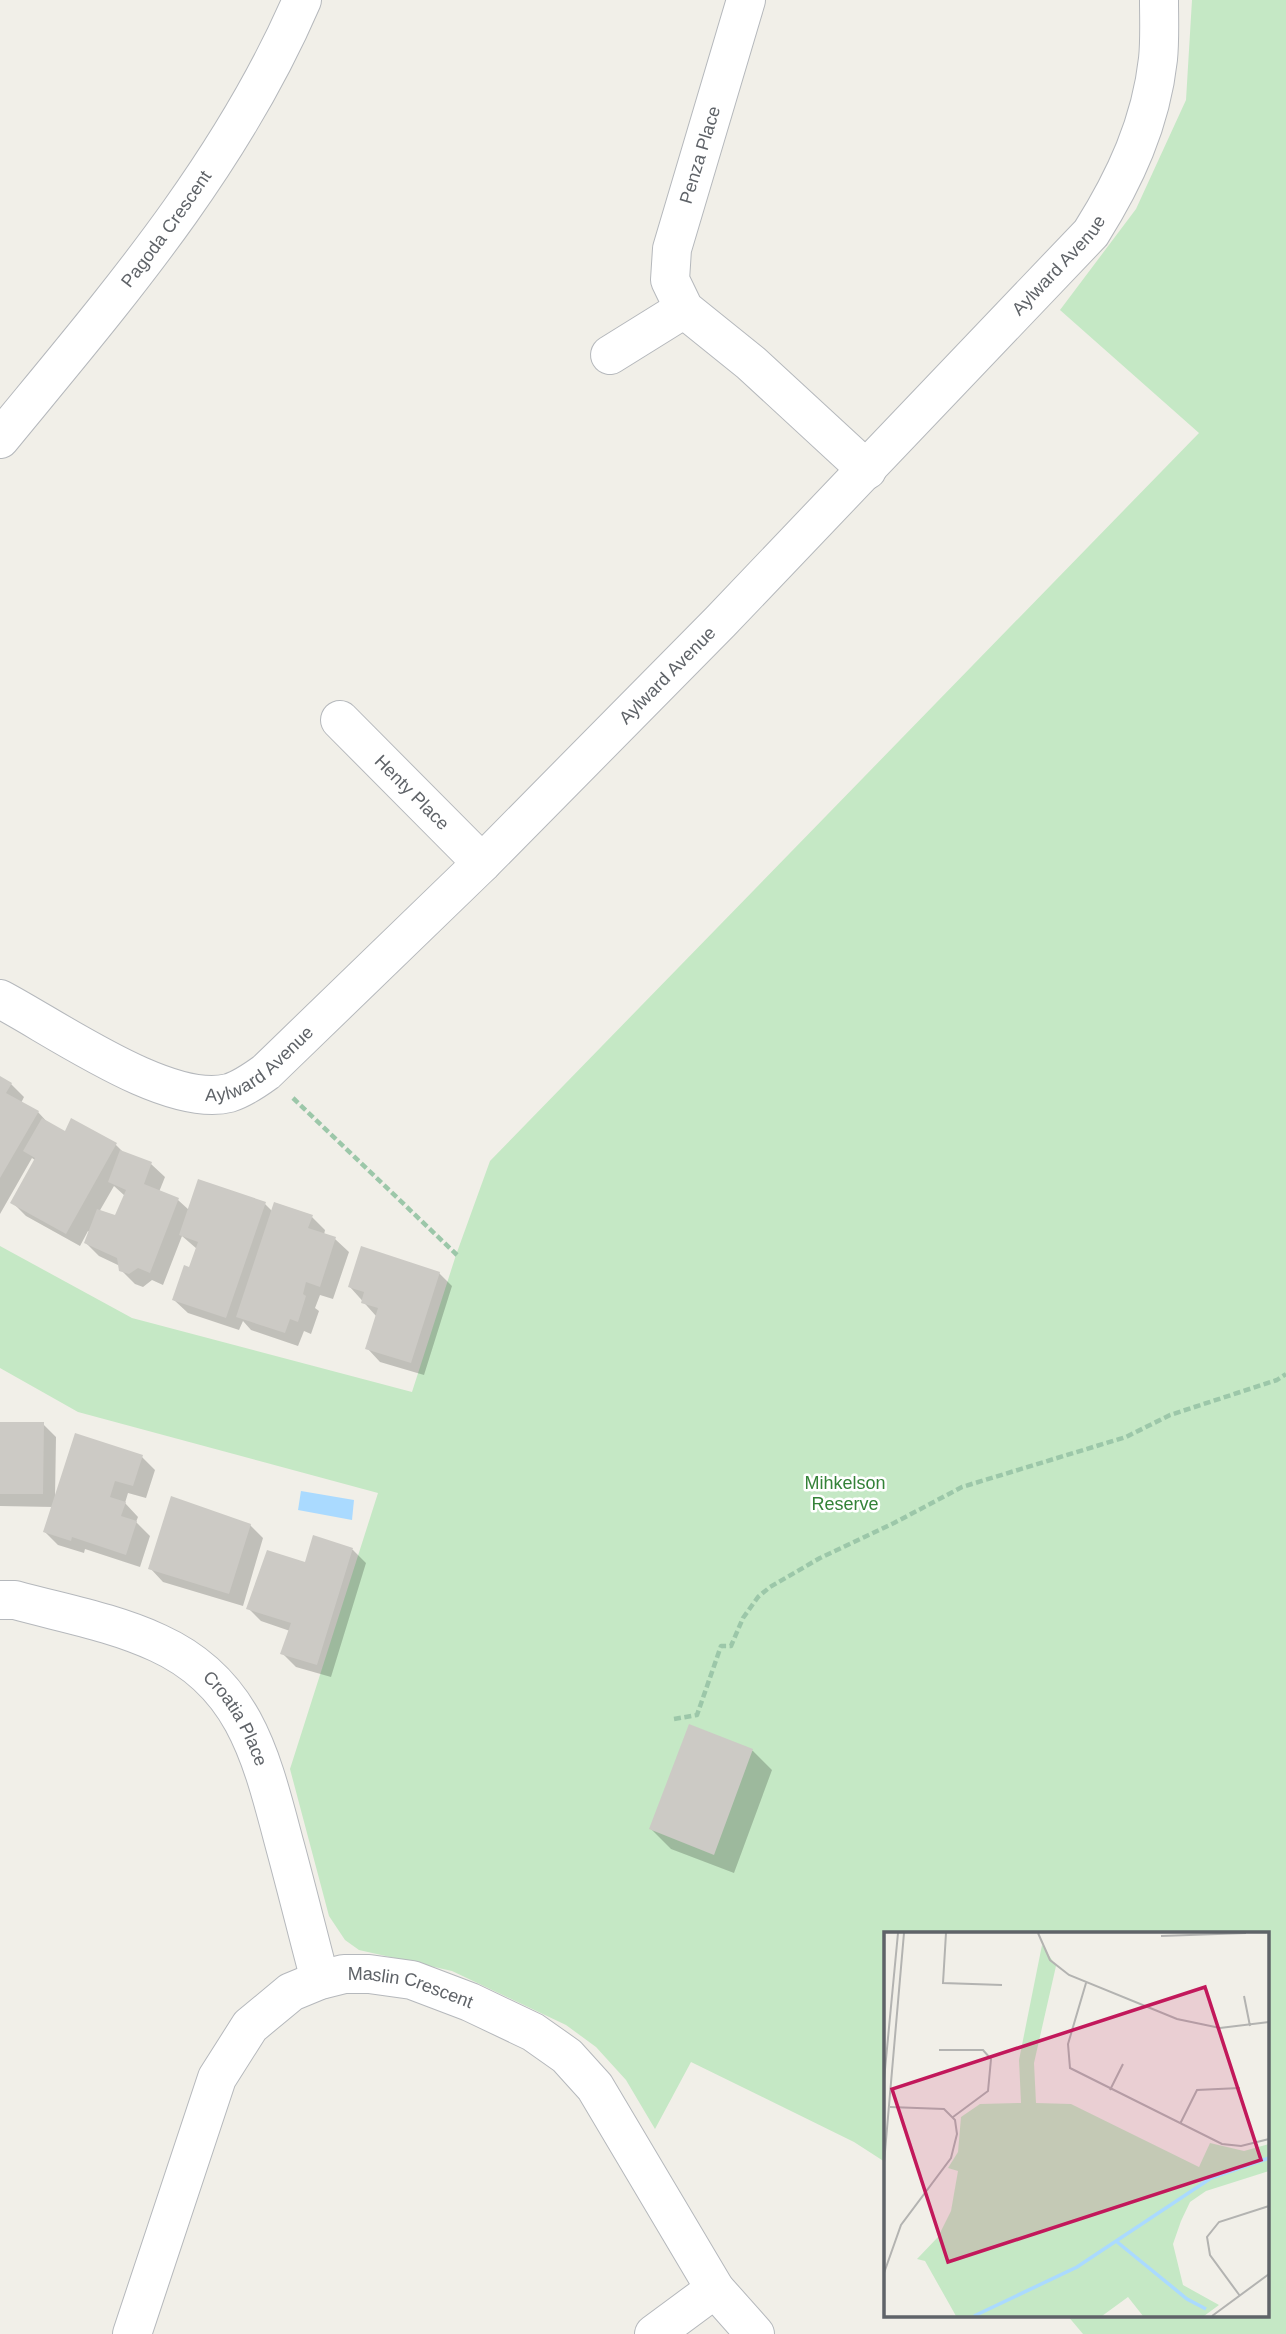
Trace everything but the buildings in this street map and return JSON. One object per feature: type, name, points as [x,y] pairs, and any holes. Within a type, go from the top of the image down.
[{"type":"street","name":"Pagoda Crescent","points":[[0,439],[150,256],[181,213],[255,98],[285,41],[302,0]]},
{"type":"street","name":"Penza Place","points":[[746,0],[671,249],[670,280],[684,309],[751,363],[867,470]]},
{"type":"street","name":"Aylward Avenue","points":[[0,999],[81,1046],[167,1087],[213,1095],[229,1093],[266,1072],[482,863],[867,470],[1091,233],[1115,195],[1136,148],[1150,104],[1158,59],[1159,0]]},
{"type":"street","points":[[610,355],[684,309]]},
{"type":"street","name":"Henty Place","points":[[340,720],[482,863]]},
{"type":"street","name":"Croatia Place","points":[[0,1600],[15,1600],[107,1625],[157,1642],[203,1670],[222,1688],[247,1726],[267,1776],[320,1979]]},
{"type":"street","name":"Maslin Crescent","points":[[132,2334],[217,2078],[250,2026],[268,2009],[291,1992],[320,1979],[344,1974],[369,1974],[412,1980],[444,1990],[533,2032],[568,2056],[595,2087],[716,2288],[755,2334]]},
{"type":"street","points":[[654,2334],[716,2288]]},
{"type":"path","points":[[266,1072],[457,1255]]},
{"type":"path","points":[[674,1719],[696,1715],[722,1646],[731,1646],[743,1618],[758,1597],[785,1577],[962,1487],[1126,1437],[1170,1415],[1277,1380],[1286,1374]]},
{"type":"green space","name":"Mihkelson Reserve","points":[[1192,0],[1286,0],[1286,2334],[1083,2334],[1068,2316],[1268,2316],[1268,1932],[884,1932],[884,2161],[854,2142],[691,2062],[655,2129],[626,2080],[596,2047],[566,2025],[452,1971],[359,1950],[345,1940],[329,1916],[290,1769],[378,1493],[78,1412],[0,1368],[0,1246],[132,1318],[412,1392],[456,1255],[490,1161],[1199,433],[1060,310],[1136,209],[1186,100]]},
{"type":"water","points":[[301,1491],[354,1500],[352,1520],[298,1510]]}]
